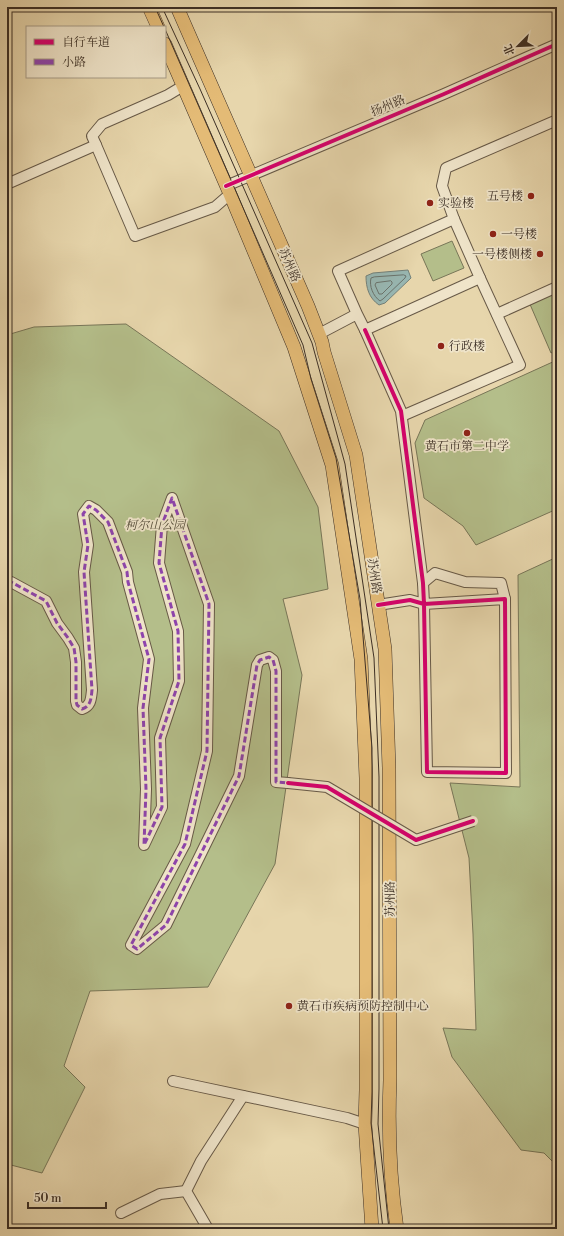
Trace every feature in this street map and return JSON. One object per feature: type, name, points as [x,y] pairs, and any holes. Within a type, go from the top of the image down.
[{"type":"main road","points":[[149,7],[158,26]]},
{"type":"main road","name":"苏州路","points":[[177,7],[319,334],[356,455],[385,649],[389,768],[390,1080],[388,1114],[394,1209],[397,1229]]},
{"type":"main road","name":"苏州路","points":[[166,46],[294,347],[332,465],[360,651],[366,778],[365,1124],[372,1229]]},
{"type":"street","name":"扬州路","points":[[96,145],[135,236],[216,207],[228,190],[250,176],[444,94],[557,44]]},
{"type":"street","points":[[7,184],[96,145],[92,136],[102,124],[168,95],[183,86]]},
{"type":"street","points":[[402,416],[520,365],[454,219],[442,186],[446,168],[557,120]]},
{"type":"street","points":[[423,583],[435,573],[465,582],[501,583],[505,599],[506,773],[426,772],[423,583],[402,416],[338,271],[454,219]]},
{"type":"street","points":[[365,330],[480,278]]},
{"type":"street","points":[[497,314],[557,287]]},
{"type":"street","points":[[319,334],[357,314]]},
{"type":"street","points":[[7,582],[11,582],[46,601],[57,623],[74,648],[76,662],[76,701],[77,705],[82,709],[86,708],[90,703],[92,690],[84,572],[88,545],[83,514],[89,506],[96,510],[108,522],[127,572],[128,582],[149,659],[144,708],[146,789],[144,845],[162,806],[160,738],[179,680],[178,630],[159,563],[162,525],[172,498],[209,604],[207,751],[185,844],[131,944],[137,950],[166,925],[239,776],[258,664],[260,660],[269,657],[273,660],[276,671],[276,782],[327,787],[416,840],[472,821]]},
{"type":"street","points":[[378,605],[410,600],[424,604],[505,599]]},
{"type":"street","points":[[173,1081],[347,1118],[365,1124]]},
{"type":"street","points":[[186,1191],[201,1161],[243,1096]]},
{"type":"street","points":[[121,1213],[160,1194],[186,1191]]},
{"type":"street","points":[[186,1191],[208,1229]]},
{"type":"green space","points":[[452,241],[464,268],[433,281],[421,254]]},
{"type":"green space","points":[[557,290],[557,350],[551,353],[529,302]]},
{"type":"green space","name":"柯尔山公园","points":[[126,324],[279,431],[318,507],[328,589],[283,599],[302,675],[275,864],[208,987],[90,991],[64,1066],[85,1087],[42,1173],[7,1164],[7,335],[34,327]]},
{"type":"green space","points":[[557,360],[557,509],[476,545],[463,526],[424,498],[415,443],[425,420]]},
{"type":"green space","points":[[557,557],[557,1166],[544,1153],[521,1150],[452,1057],[443,1028],[476,1030],[469,858],[450,783],[520,787],[518,575]]},
{"type":"water","points":[[408,270],[411,278],[385,303],[379,305],[370,296],[367,289],[366,276],[373,273]]},
{"type":"tram line","points":[[155,7],[164,26]]},
{"type":"tram line","points":[[162,7],[200,89],[312,343],[345,464],[374,658],[379,777],[378,1124],[389,1229]]},
{"type":"tram line","points":[[166,31],[303,345],[311,379],[336,458],[360,599],[372,748],[371,1123],[383,1229]]},
{"type":"marked path","points":[[7,582],[11,582],[46,601],[57,623],[74,648],[76,662],[76,701],[77,705],[82,709],[85,708],[90,702],[92,690],[84,572],[88,545],[83,514],[89,506],[96,510],[108,522],[127,572],[128,582],[149,659],[143,708],[146,789],[144,845],[162,807],[160,738],[179,681],[178,631],[159,563],[162,525],[172,498],[209,604],[207,751],[185,844],[131,945],[137,949],[166,925],[239,776],[257,665],[260,660],[269,657],[273,660],[276,671],[276,782],[290,783]]},
{"type":"cycle path","points":[[226,186],[444,94],[557,44]]},
{"type":"cycle path","points":[[365,330],[401,411],[423,583],[424,604],[427,772],[506,773],[505,599],[424,604],[410,600],[378,605]]},
{"type":"cycle path","points":[[288,783],[327,787],[416,840],[473,821]]},
{"type":"place","name":"五号楼","points":[[531,196]]},
{"type":"place","name":"实验楼","points":[[430,203]]},
{"type":"place","name":"一号楼","points":[[493,234]]},
{"type":"place","name":"一号楼侧楼","points":[[540,254]]},
{"type":"place","name":"行政楼","points":[[441,346]]},
{"type":"place","name":"黄石市第二中学","points":[[467,433]]},
{"type":"place","name":"黄石市疾病预防控制中心","points":[[289,1006]]}]
